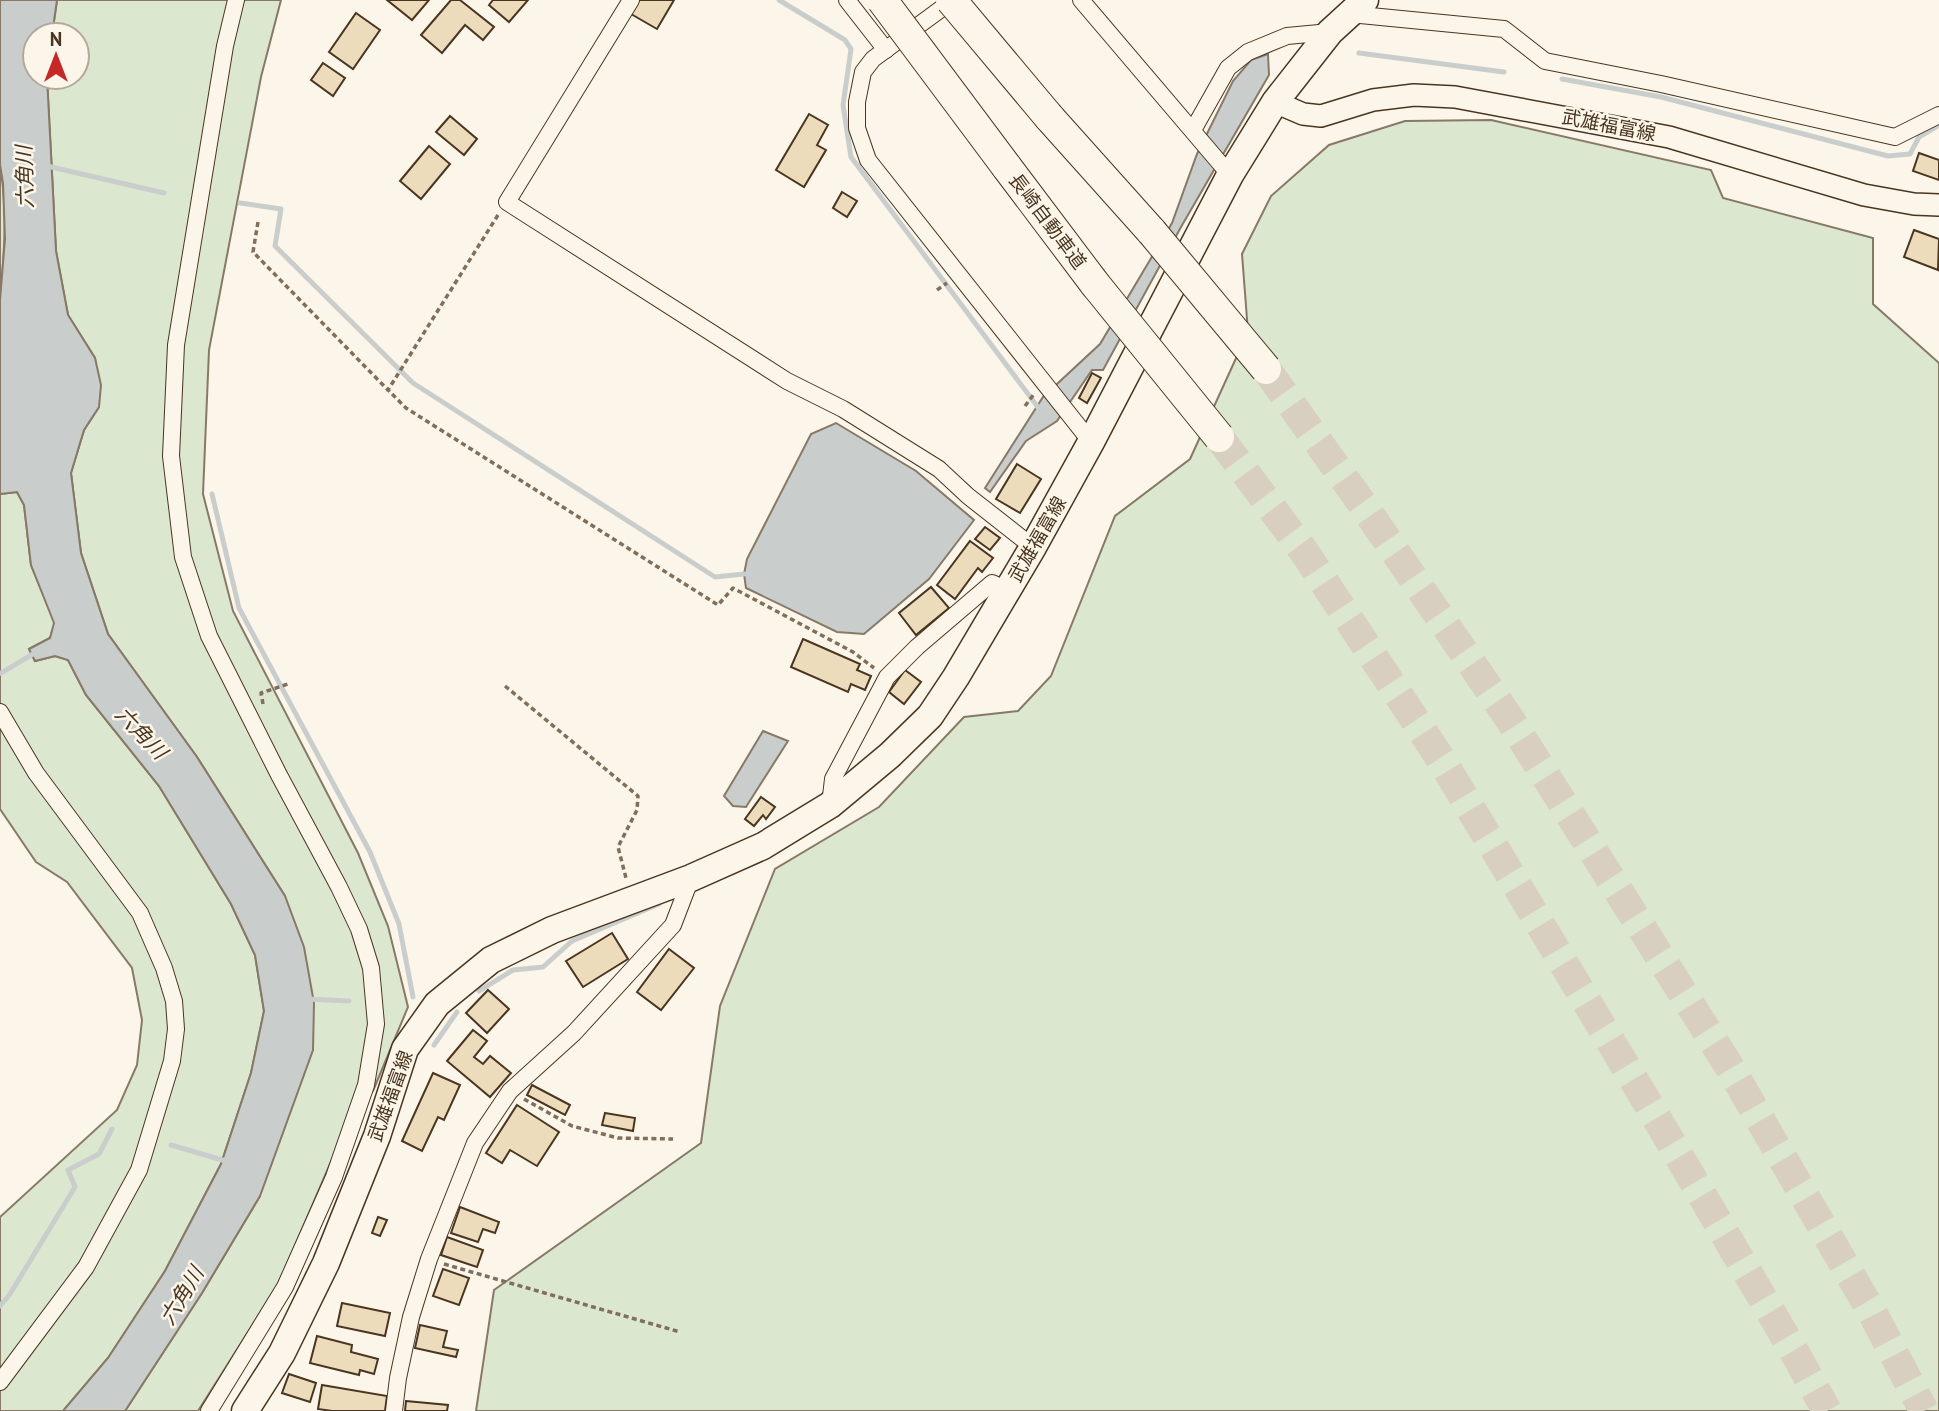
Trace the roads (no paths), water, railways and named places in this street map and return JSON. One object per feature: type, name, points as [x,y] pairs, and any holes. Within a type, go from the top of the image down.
[{"type":"highway","name":"長崎自動車道","points":[[882,0],[1095,284],[1219,437]]},
{"type":"highway","points":[[952,0],[1266,369]]},
{"type":"main road","name":"武雄福富線","points":[[244,1411],[282,1353],[326,1263],[377,1136],[405,1049],[437,1004],[491,960],[552,930],[691,878],[763,846],[830,805],[890,755],[930,716],[957,677],[1091,442],[1227,170],[1275,102],[1330,32],[1357,7]]},
{"type":"street","points":[[209,1411],[285,1287],[334,1177],[366,1085],[376,1024],[371,968],[359,929],[209,635],[183,557],[171,456],[176,345],[225,46],[236,0]]},
{"type":"street","points":[[631,0],[507,202],[787,381],[842,409],[939,469],[968,496],[1033,547]]},
{"type":"street","points":[[847,0],[886,50]]},
{"type":"street","points":[[952,0],[873,59],[863,72],[859,92],[858,128],[868,160],[1039,387],[1091,442]]},
{"type":"street","points":[[1081,0],[1227,170]]},
{"type":"street","points":[[1357,7],[1504,29],[1545,61],[1661,84],[1895,137],[1939,115]]},
{"type":"street","points":[[1196,133],[1228,68],[1248,52],[1287,36],[1330,32]]},
{"type":"street","name":"武雄福富線","points":[[1275,102],[1303,114],[1321,116],[1373,100],[1414,95],[1455,97],[1669,137],[1864,195],[1914,204],[1939,205]]},
{"type":"street","points":[[830,805],[833,779],[887,677],[917,647],[992,583],[1007,590]]},
{"type":"street","points":[[0,712],[36,773],[140,913],[164,968],[174,1001],[176,1029],[172,1060],[139,1170],[86,1267],[0,1382]]},
{"type":"street","points":[[394,1411],[411,1317],[429,1259],[475,1143],[510,1091],[574,1033],[673,925],[691,878]]},
{"type":"water","name":"六角川","points":[[0,0],[57,0],[54,21],[21,21],[21,91],[48,91],[56,251],[68,315],[95,358],[101,385],[99,407],[84,430],[71,473],[81,553],[108,634],[197,757],[285,896],[304,947],[314,1003],[313,1050],[260,1196],[202,1293],[125,1411],[63,1411],[108,1358],[165,1271],[221,1164],[251,1073],[264,1011],[255,955],[231,904],[159,786],[86,695],[68,660],[55,656],[35,661],[29,649],[50,638],[54,623],[31,565],[24,505],[17,492],[0,494],[0,300],[5,239],[0,165]]},
{"type":"water","points":[[1268,54],[1269,75],[1181,227],[1103,370],[1092,370],[1057,421],[1026,441],[990,492],[985,488],[1043,397],[1100,344],[1172,223],[1197,154],[1233,81],[1251,60]]},
{"type":"water","points":[[836,423],[916,471],[974,520],[929,579],[864,634],[837,632],[746,588],[744,574],[747,559],[811,434]]},
{"type":"water","points":[[763,731],[788,741],[746,807],[733,806],[724,796]]},
{"type":"waterway","points":[[779,0],[845,40],[851,49],[843,105],[851,157],[1040,410]]},
{"type":"waterway","points":[[1359,53],[1504,72]]},
{"type":"waterway","points":[[1562,79],[1661,97],[1888,156],[1910,154],[1919,137],[1939,125]]},
{"type":"waterway","name":"六角川","points":[[47,166],[164,193]]},
{"type":"waterway","points":[[240,203],[281,209],[275,246],[413,383],[715,577],[744,574]]},
{"type":"waterway","points":[[212,494],[239,608],[370,852],[399,924],[413,997]]},
{"type":"waterway","points":[[1,673],[38,651]]},
{"type":"waterway","points":[[479,991],[513,970],[543,967],[572,941],[659,904]]},
{"type":"waterway","points":[[307,999],[349,1001]]},
{"type":"waterway","points":[[434,1045],[457,1012]]},
{"type":"waterway","points":[[0,1306],[75,1187],[68,1170],[99,1154],[112,1129]]},
{"type":"waterway","points":[[171,1145],[229,1162]]},
{"type":"tunnel","points":[[1266,369],[1509,718],[1729,1066],[1873,1314],[1924,1411]]},
{"type":"tunnel","points":[[1219,437],[1305,553],[1442,761],[1653,1112],[1827,1411]]}]
